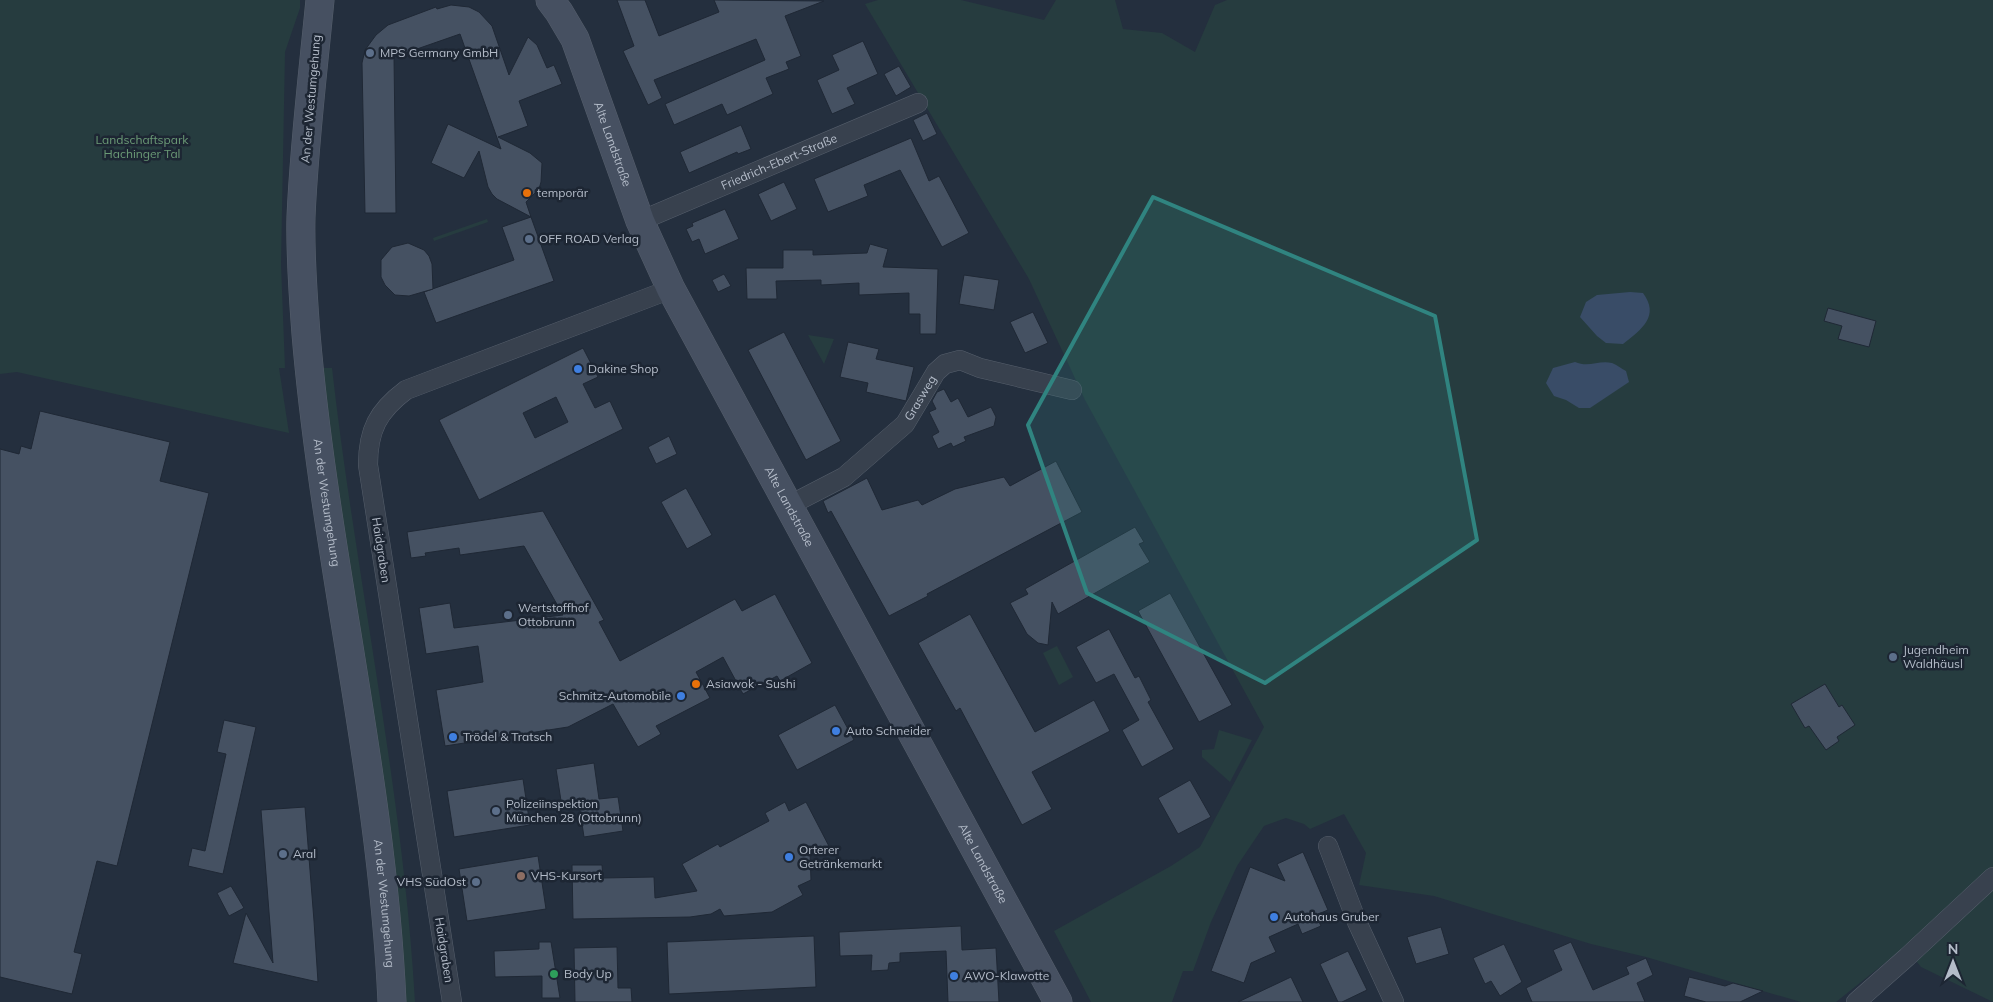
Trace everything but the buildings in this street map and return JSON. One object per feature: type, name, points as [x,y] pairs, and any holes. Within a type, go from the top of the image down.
[{"type":"main road","name":"An der Westumgehung","points":[[320,0],[307,126],[301,219],[306,333],[324,479],[372,789],[391,964],[392,1002]]},
{"type":"main road","name":"Alte Landstraße","points":[[550,0],[578,46],[640,221],[671,289],[1058,1002]]},
{"type":"street","name":"Friedrich-Ebert-Straße","points":[[640,221],[918,103]]},
{"type":"street","name":"Haidgraben","points":[[452,1002],[368,465],[370,439],[375,424],[384,409],[406,390],[671,289]]},
{"type":"street","name":"Grasweg","points":[[788,506],[844,477],[905,424],[936,372],[945,364],[960,360],[980,368],[1072,390]]},
{"type":"street","points":[[1328,846],[1357,922],[1394,1002]]},
{"type":"street","points":[[1856,1002],[1993,877]]},
{"type":"highlighted area","points":[[1153,197],[1435,316],[1477,540],[1265,683],[1087,593],[1028,425]]},
{"type":"green space","name":"Landschaftspark Hachinger Tal","points":[[0,0],[300,0],[300,8],[285,52],[281,264],[285,368],[279,368],[289,433],[17,372],[0,374]]},
{"type":"green space","points":[[878,0],[961,0],[1044,20],[1056,0],[1115,0],[1123,29],[1162,33],[1195,52],[1215,5],[1227,0],[1993,0],[1993,1002],[1921,967],[1905,947],[1836,1002],[1801,1002],[1646,957],[1591,944],[1434,896],[1359,885],[1366,853],[1344,814],[1310,829],[1304,824],[1286,818],[1264,826],[1237,866],[1211,922],[1193,971],[1183,971],[1172,1002],[1091,1002],[1054,931],[1171,866],[1200,847],[1264,727],[1085,400],[1029,279],[865,4]]},
{"type":"green space","points":[[487,219],[488,222],[434,241],[433,238]]},
{"type":"green space","points":[[808,335],[834,339],[824,364]]},
{"type":"green space","points":[[320,368],[332,368],[353,527],[390,764],[409,922],[415,1002],[401,1002]]},
{"type":"green space","points":[[1057,646],[1073,677],[1059,685],[1043,653]]},
{"type":"green space","points":[[1219,730],[1252,740],[1230,782],[1202,757],[1202,750],[1214,749]]},
{"type":"water","points":[[1630,292],[1643,293],[1648,301],[1650,309],[1646,322],[1637,333],[1623,344],[1606,343],[1580,317],[1586,302],[1597,295]]},
{"type":"water","points":[[1575,362],[1580,364],[1612,363],[1626,371],[1629,382],[1590,408],[1579,408],[1566,400],[1554,396],[1546,383],[1553,368]]},
{"type":"place","name":"MPS Germany GmbH","points":[[370,53]]},
{"type":"place","name":"temporär","points":[[527,193]]},
{"type":"place","name":"OFF ROAD Verlag","points":[[529,239]]},
{"type":"place","name":"Dakine Shop","points":[[578,369]]},
{"type":"place","name":"Wertstoffhof Ottobrunn","points":[[508,615]]},
{"type":"place","name":"Jugendheim Waldhäusl","points":[[1893,657]]},
{"type":"place","name":"Asiawok - Sushi","points":[[696,684]]},
{"type":"place","name":"Schmitz-Automobile","points":[[681,696]]},
{"type":"place","name":"Auto Schneider","points":[[836,731]]},
{"type":"place","name":"Trödel & Tratsch","points":[[453,737]]},
{"type":"place","name":"Polizeiinspektion München 28 (Ottobrunn)","points":[[496,811]]},
{"type":"place","name":"Aral","points":[[283,854]]},
{"type":"place","name":"Orterer Getränkemarkt","points":[[789,857]]},
{"type":"place","name":"VHS-Kursort","points":[[521,876]]},
{"type":"place","name":"VHS SüdOst","points":[[476,882]]},
{"type":"place","name":"Autohaus Gruber","points":[[1274,917]]},
{"type":"place","name":"Body Up","points":[[554,974]]},
{"type":"place","name":"AWO-Klawotte","points":[[954,976]]}]
